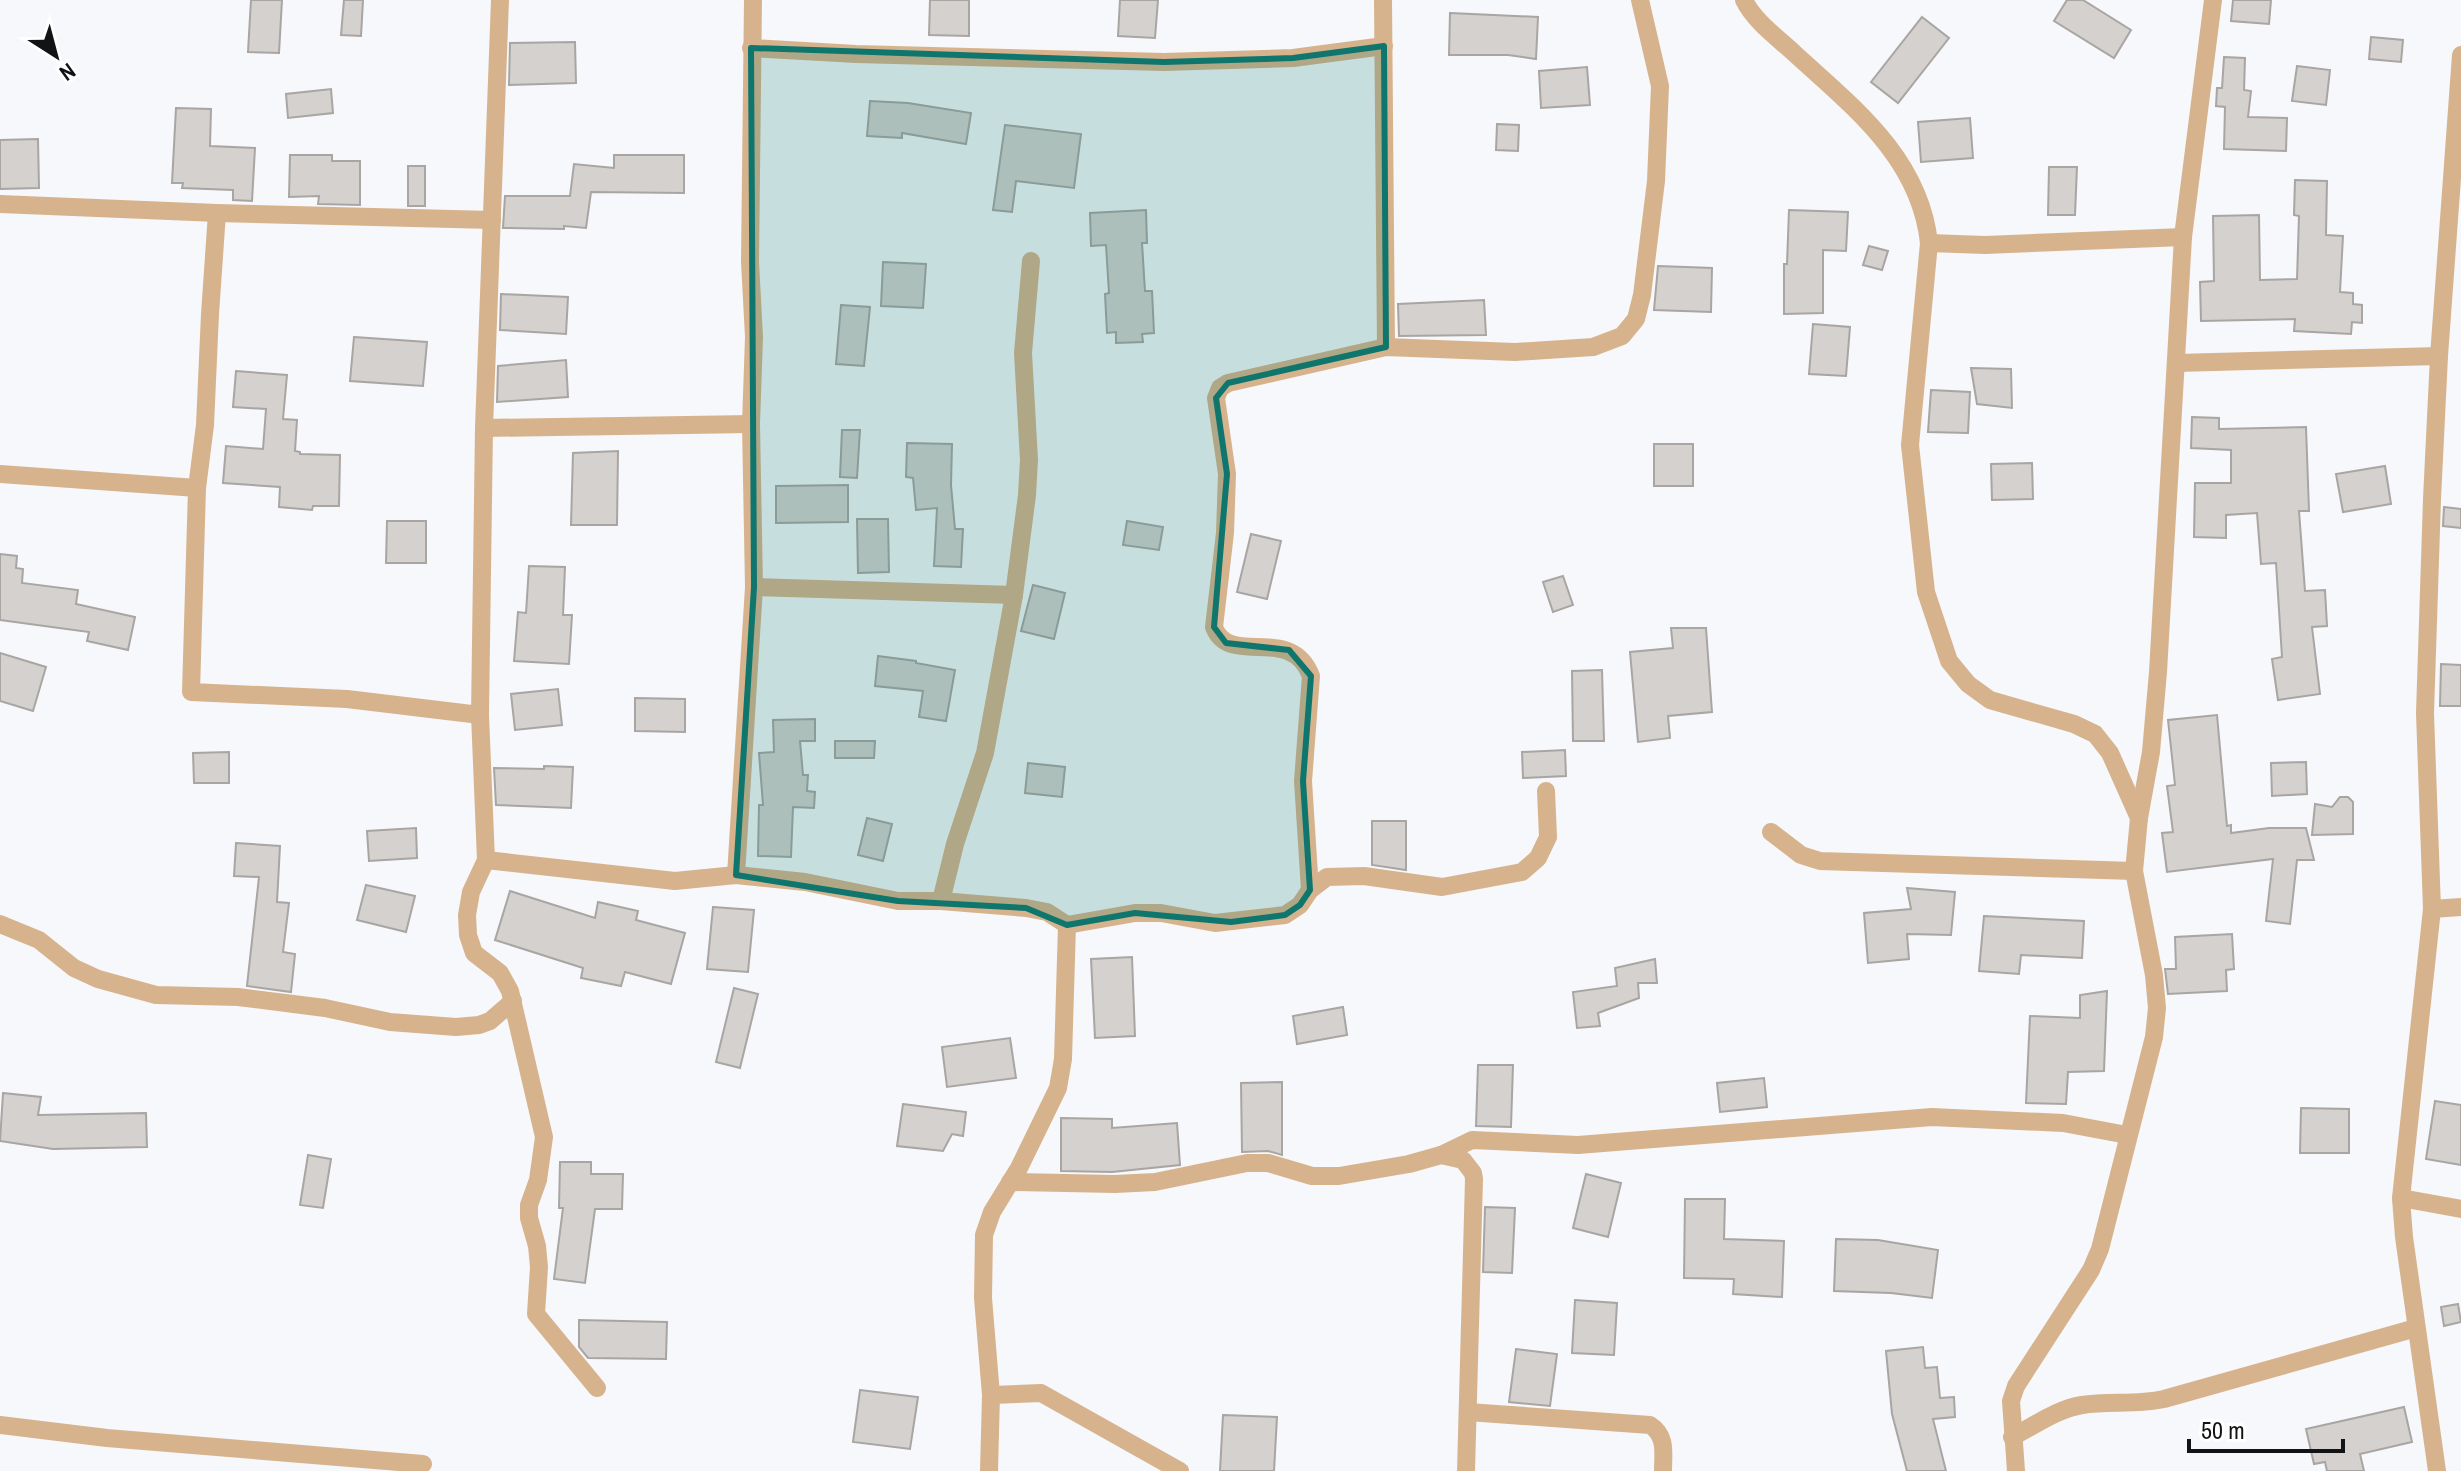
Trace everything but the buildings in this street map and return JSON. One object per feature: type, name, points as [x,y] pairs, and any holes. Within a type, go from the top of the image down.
[{"type":"street","points":[[500,0],[484,428],[480,715],[486,860],[471,892],[467,915],[470,945],[474,953],[500,973],[513,1001],[544,1137],[543,1158],[529,1205],[539,1267],[536,1314],[597,1388]]},
{"type":"street","points":[[736,875],[754,587],[751,424],[754,337],[750,262],[753,0]]},
{"type":"street","points":[[1383,0],[1386,347]]},
{"type":"street","points":[[1310,890],[1303,781],[1311,676],[1306,664],[1289,650],[1226,643],[1218,637],[1214,627],[1225,533],[1227,474],[1216,398],[1220,388],[1228,383],[1386,347],[1515,352],[1593,347],[1622,336],[1636,319],[1642,295],[1656,181],[1660,86],[1640,0]]},
{"type":"street","points":[[1744,0],[1748,9],[1858,112],[1906,168],[1926,216],[1929,243],[1910,445],[1926,592],[1949,661],[1968,684],[1990,700],[2074,724],[2095,734],[2110,753],[2139,818]]},
{"type":"street","points":[[2016,1471],[2011,1401],[2016,1386],[2091,1270],[2100,1249],[2154,1037],[2157,1008],[2134,871],[2139,818],[2151,752],[2158,672],[2183,237],[2213,0]]},
{"type":"street","points":[[751,48],[856,54],[1177,62],[1293,58],[1384,46]]},
{"type":"street","points":[[2437,1471],[2401,1198],[2432,909],[2425,713],[2439,356],[2458,167],[2461,55]]},
{"type":"street","points":[[0,204],[492,220]]},
{"type":"street","points":[[217,213],[205,425],[197,488],[191,692],[347,699],[480,715]]},
{"type":"street","points":[[1929,243],[1985,245],[2183,237]]},
{"type":"street","points":[[941,901],[955,844],[985,753],[1014,595],[1029,460],[1023,353],[1031,261]]},
{"type":"street","points":[[2177,363],[2439,356]]},
{"type":"street","points":[[484,428],[751,424]]},
{"type":"street","points":[[0,474],[197,488]]},
{"type":"street","points":[[754,587],[1014,595]]},
{"type":"street","points":[[486,860],[675,881],[736,875],[805,882],[898,901],[941,901],[1047,912],[1067,925],[1135,913],[1161,913],[1215,923],[1285,915],[1300,905],[1310,890],[1327,877],[1364,876],[1442,887],[1522,872],[1538,858],[1548,837],[1546,791]]},
{"type":"street","points":[[1771,832],[1801,855],[1820,861],[2134,871]]},
{"type":"street","points":[[2432,909],[2461,907]]},
{"type":"street","points":[[0,924],[39,940],[74,968],[156,995],[238,997],[325,1008],[390,1022],[456,1027],[490,1021],[513,1001]]},
{"type":"street","points":[[989,1471],[991,1395],[983,1298],[984,1235],[992,1212],[1058,1088],[1063,1059],[1067,925]]},
{"type":"street","points":[[1010,1182],[1155,1182],[1247,1163],[1268,1163],[1312,1176],[1339,1176],[1409,1164],[1441,1155],[1472,1140],[1578,1145],[1932,1117],[2063,1123],[2127,1135]]},
{"type":"street","points":[[1441,1155],[1463,1160],[1473,1173],[1466,1471]]},
{"type":"street","points":[[2401,1198],[2461,1209]]},
{"type":"street","points":[[2012,1437],[2081,1405],[2145,1404],[2416,1328]]},
{"type":"street","points":[[991,1395],[1041,1393],[1180,1471]]},
{"type":"street","points":[[1468,1412],[1650,1425],[1658,1430],[1663,1440],[1663,1471]]},
{"type":"street","points":[[0,1425],[107,1438],[423,1464]]},
{"type":"highlighted area","points":[[1384,46],[1386,347],[1228,383],[1216,398],[1227,474],[1214,627],[1226,643],[1289,650],[1311,676],[1303,781],[1310,890],[1300,905],[1285,915],[1231,922],[1135,913],[1067,925],[1026,908],[898,901],[736,875],[754,587],[751,48],[1164,62],[1293,58]]}]
